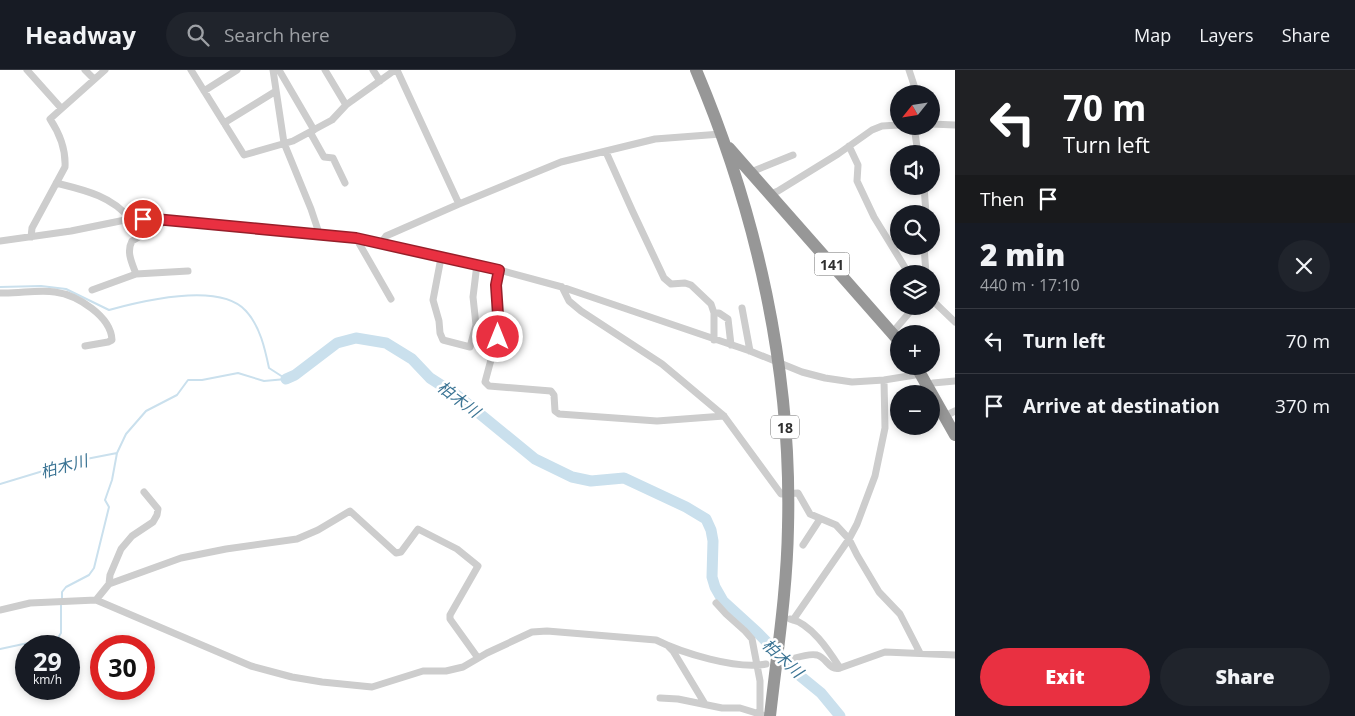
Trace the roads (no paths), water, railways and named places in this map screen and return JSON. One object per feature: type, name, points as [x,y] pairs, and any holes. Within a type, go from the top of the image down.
[{"type":"highway","name":"18","points":[[696,70],[724,139],[744,201],[763,282],[780,373],[788,467],[788,536],[785,590],[787,619],[765,715]]},
{"type":"highway","name":"141","points":[[724,139],[890,331]]},
{"type":"highway","points":[[744,201],[747,189],[757,186],[767,191]]},
{"type":"highway","points":[[922,375],[928,385]]},
{"type":"highway","points":[[940,401],[950,414],[955,435]]},
{"type":"street","points":[[26,70],[61,108]]},
{"type":"street","points":[[85,70],[94,80]]},
{"type":"street","points":[[31,237],[32,228],[65,167],[66,156],[60,136],[50,119],[105,70]]},
{"type":"street","points":[[192,70],[244,155],[293,141],[332,120],[346,105],[396,70],[459,204]]},
{"type":"street","points":[[204,91],[237,70]]},
{"type":"street","points":[[273,70],[284,143],[320,236]]},
{"type":"street","points":[[279,70],[324,157],[333,158],[345,182]]},
{"type":"street","points":[[325,70],[346,105]]},
{"type":"street","points":[[373,70],[380,81]]},
{"type":"street","points":[[909,70],[915,85]]},
{"type":"street","points":[[224,122],[276,91]]},
{"type":"street","points":[[940,124],[955,125]]},
{"type":"street","points":[[767,191],[793,182],[872,130],[890,126]]},
{"type":"street","points":[[381,243],[386,236],[562,162],[655,139],[724,139]]},
{"type":"street","points":[[849,146],[858,165],[857,181],[874,217],[903,265]]},
{"type":"street","points":[[606,152],[664,278],[671,284],[685,283],[691,285],[711,304],[714,314],[714,340]]},
{"type":"street","points":[[751,172],[793,155]]},
{"type":"street","points":[[56,183],[102,197],[123,210],[130,219]]},
{"type":"street","points":[[0,241],[71,231],[130,219],[155,219],[356,238],[477,264],[562,287],[825,378],[852,382],[884,380],[915,375]]},
{"type":"street","points":[[136,274],[129,254],[130,244],[166,221]]},
{"type":"street","points":[[356,238],[391,299]]},
{"type":"street","points":[[442,258],[433,300],[439,321],[440,333],[443,340],[470,347],[476,325],[474,296],[477,264]]},
{"type":"street","points":[[499,270],[496,285],[499,330],[485,382],[489,386],[551,391],[554,395],[555,411],[559,414],[656,421],[724,416]]},
{"type":"street","points":[[92,290],[136,274],[188,271]]},
{"type":"street","points":[[562,287],[570,301],[581,311],[662,364],[724,416],[781,494],[798,493],[810,514],[836,524],[849,539],[856,556],[879,592],[900,614],[920,653]]},
{"type":"street","points":[[0,293],[54,291],[70,296],[100,314],[112,333],[112,340],[85,346]]},
{"type":"street","points":[[742,308],[750,351]]},
{"type":"street","points":[[940,308],[955,322]]},
{"type":"street","points":[[714,314],[719,313],[728,319],[731,345]]},
{"type":"street","points":[[840,668],[827,648],[806,628],[787,619],[849,539],[857,524],[875,476],[885,428],[884,380]]},
{"type":"street","points":[[928,385],[955,381]]},
{"type":"street","points":[[109,584],[110,575],[121,549],[132,536],[153,522],[158,515],[158,509],[144,492]]},
{"type":"street","points":[[96,600],[109,584],[181,558],[226,549],[297,539],[318,530],[350,511],[396,553],[401,552],[418,529],[457,549],[478,566],[450,615],[450,619],[478,658]]},
{"type":"street","points":[[803,545],[820,519]]},
{"type":"street","points":[[0,610],[30,602],[96,600],[251,666],[292,677],[372,687],[423,671],[446,671],[463,667],[532,632],[547,631],[656,640],[711,659],[757,666],[766,664]]},
{"type":"street","points":[[660,698],[678,699],[722,708],[740,708],[765,715],[752,639],[716,603]]},
{"type":"street","points":[[667,645],[673,651],[706,704]]},
{"type":"street","points":[[788,660],[811,655],[818,656],[835,670],[885,652],[955,655]]},
{"type":"waterway","points":[[0,287],[41,286],[66,289],[109,310],[141,302],[180,296],[218,297],[234,302],[246,311],[255,324],[264,346],[269,368],[286,379]]},
{"type":"waterway","name":"柏木川","points":[[286,379],[295,375],[337,343],[356,338],[386,343],[412,359],[430,378],[458,396],[535,459],[572,477],[591,481],[624,478],[686,507],[706,519],[713,541],[712,577],[723,601],[757,632],[799,675],[821,693],[840,716]]},
{"type":"waterway","name":"柏木川","points":[[0,484],[76,461],[117,453],[126,434],[146,411],[177,395],[188,380],[202,380],[238,373],[264,381],[286,379]]},
{"type":"waterway","points":[[62,600],[62,592],[66,587],[89,575],[94,568],[109,507],[105,500],[112,480],[117,453]]},
{"type":"waterway","points":[[60,635],[61,604]]},
{"type":"waterway","points":[[0,649],[15,646]]}]
